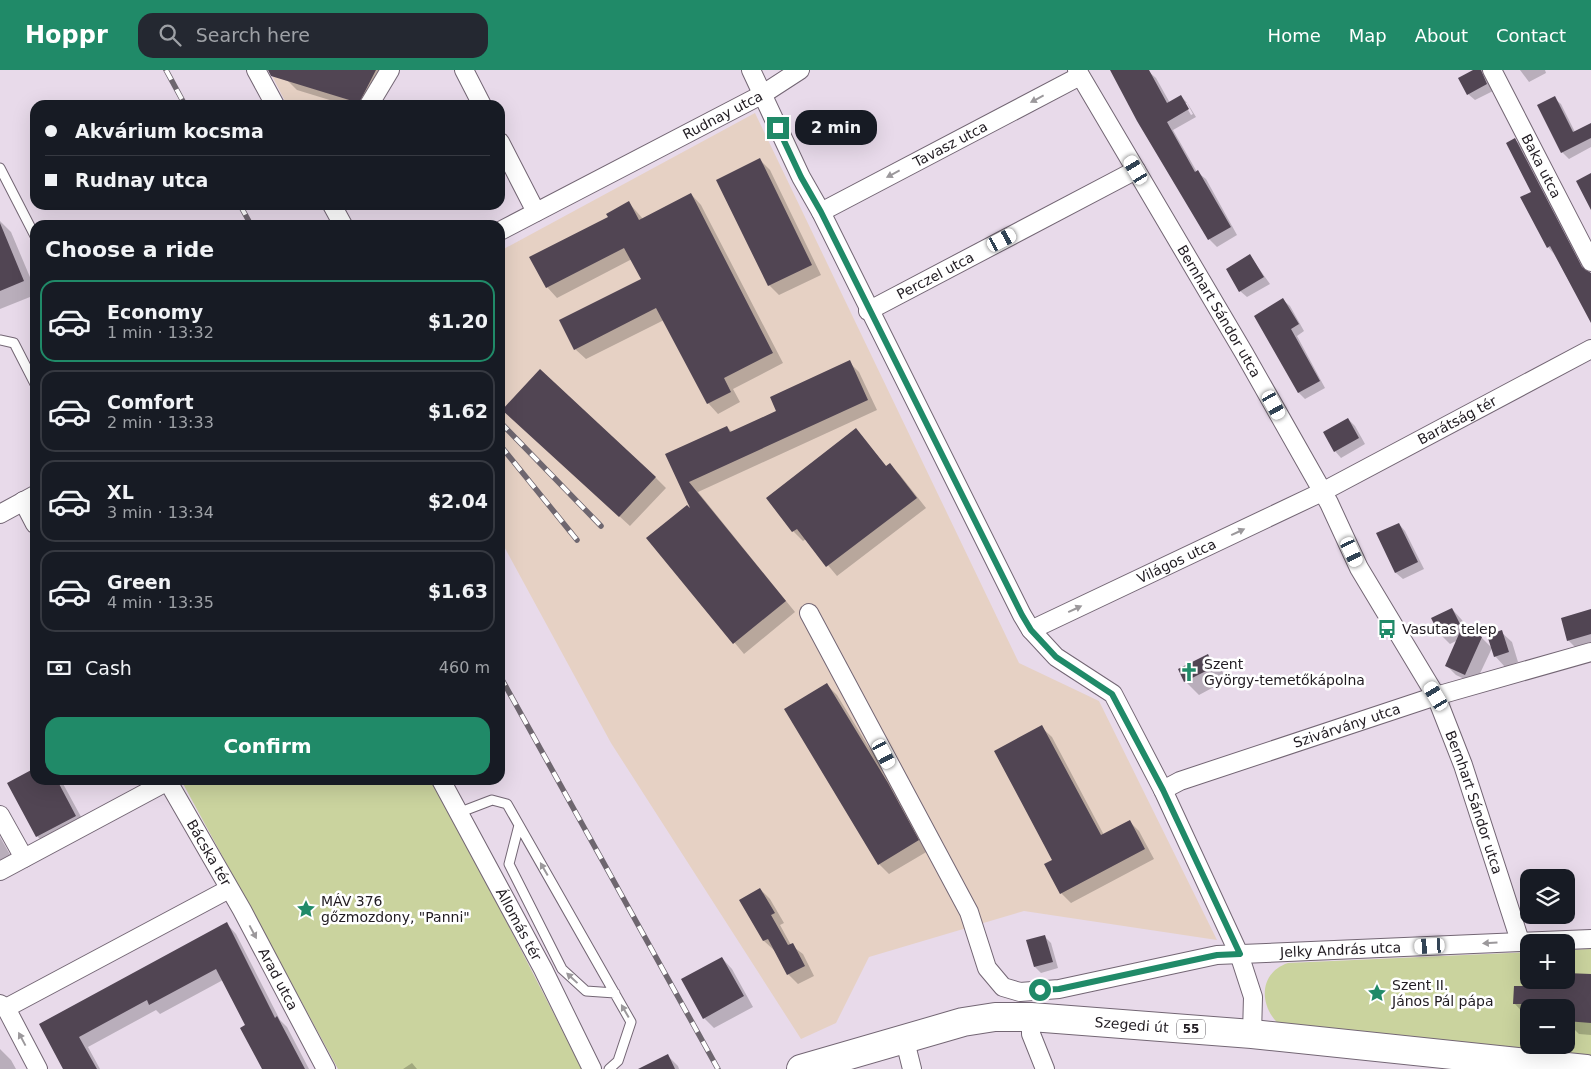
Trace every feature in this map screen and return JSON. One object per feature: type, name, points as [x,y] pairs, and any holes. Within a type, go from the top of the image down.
[{"type":"main road","name":"Szegedi út","points":[[801,1069],[904,1037],[962,1022],[995,1017],[1031,1017],[1252,1034],[1586,1069]]},
{"type":"street","points":[[256,70],[272,100]]},
{"type":"street","points":[[372,100],[390,70]]},
{"type":"street","points":[[464,70],[479,100]]},
{"type":"street","points":[[751,70],[763,94],[800,70]]},
{"type":"street","name":"Baka utca","points":[[1492,70],[1591,262]]},
{"type":"street","name":"Bernhart Sándor utca","points":[[1078,73],[1244,353],[1322,492],[1359,568],[1436,696],[1463,765],[1520,941]]},
{"type":"street","name":"Tavasz utca","points":[[821,212],[1078,73]]},
{"type":"street","name":"Rudnay utca","points":[[505,228],[763,94],[801,177],[821,212],[868,310],[1031,630],[1056,657],[1112,694],[1163,790],[1240,954],[1253,997],[1252,1034]]},
{"type":"street","points":[[505,152],[536,212]]},
{"type":"street","name":"Perczel utca","points":[[868,310],[1136,170]]},
{"type":"street","name":"Barátság tér","points":[[1322,492],[1591,350]]},
{"type":"street","name":"Világos utca","points":[[1031,630],[1322,492]]},
{"type":"street","points":[[0,514],[29,498]]},
{"type":"street","name":"Jelky András utca","points":[[809,613],[968,912],[986,968],[1003,987],[1020,992],[1059,989],[1217,955],[1520,941]]},
{"type":"street","name":"Szivárvány utca","points":[[1163,790],[1180,781],[1436,696],[1591,652]]},
{"type":"street","name":"Bácska tér","points":[[0,870],[160,785]]},
{"type":"street","name":"Bácska tér","points":[[3,1006],[229,889],[169,785]]},
{"type":"street","name":"Állomás tér","points":[[444,785],[543,969],[592,1069]]},
{"type":"street","points":[[0,815],[24,858]]},
{"type":"street","name":"Arad utca","points":[[229,889],[326,1069]]},
{"type":"street","name":"Jelky András utca","points":[[1575,939],[1591,939]]},
{"type":"street","points":[[3,1006],[38,1069]]},
{"type":"street","points":[[1031,1017],[1031,1034],[1046,1069]]},
{"type":"street","points":[[904,1037],[912,1069]]},
{"type":"lane","points":[[0,168],[30,226]]},
{"type":"lane","points":[[0,340],[14,343],[30,374]]},
{"type":"lane","points":[[458,813],[492,800],[507,804],[631,1022],[618,1061],[609,1069]]},
{"type":"lane","points":[[519,826],[510,864],[562,969],[586,991],[615,994]]},
{"type":"shaded area","points":[[269,70],[380,70],[362,100],[284,100]]},
{"type":"shaded area","points":[[755,113],[1019,663],[1099,701],[1217,940],[1024,911],[869,957],[836,1023],[801,1039],[611,743],[505,548],[505,248]]},
{"type":"green space","points":[[184,785],[437,785],[582,1069],[338,1069]]},
{"type":"green space","points":[[1591,949],[1591,1059],[1545,1054],[1575,1054],[1575,999],[1520,999],[1520,1051],[1280,1025],[1268,1009],[1265,991],[1271,974],[1288,963],[1520,952],[1520,989],[1575,989],[1575,950]]},
{"type":"building","points":[[268,70],[376,70],[361,100],[349,100],[271,76]]},
{"type":"building","points":[[1110,70],[1149,70],[1167,103],[1181,95],[1189,109],[1167,122],[1195,172],[1198,170],[1231,227],[1208,240],[1137,121]]},
{"type":"building","points":[[1473,70],[1481,70],[1487,84],[1467,95],[1458,78]]},
{"type":"building","points":[[1555,96],[1573,132],[1591,123],[1591,138],[1561,153],[1537,105]]},
{"type":"building","points":[[1515,138],[1582,267],[1591,273],[1591,323],[1550,246],[1547,248],[1520,197],[1531,192],[1506,143]]},
{"type":"building","points":[[760,158],[812,265],[768,286],[716,180]]},
{"type":"building","points":[[1591,173],[1591,210],[1576,181]]},
{"type":"building","points":[[691,193],[773,353],[724,378],[731,392],[707,404],[656,308],[574,350],[559,320],[641,279],[624,248],[546,288],[529,257],[608,217],[606,214],[629,201],[639,220]]},
{"type":"building","points":[[0,223],[24,281],[0,291]]},
{"type":"building","points":[[1250,254],[1264,277],[1239,292],[1226,269]]},
{"type":"building","points":[[1283,298],[1299,324],[1291,329],[1320,381],[1298,393],[1254,316]]},
{"type":"building","points":[[850,360],[868,400],[689,482],[786,601],[733,644],[646,538],[687,505],[690,508],[665,454],[727,426],[730,432],[776,411],[770,397]]},
{"type":"building","points":[[540,369],[656,477],[619,517],[505,413],[505,407]]},
{"type":"building","points":[[1348,418],[1359,438],[1334,452],[1323,432]]},
{"type":"building","points":[[856,428],[886,466],[890,463],[917,498],[826,567],[797,529],[792,532],[766,498]]},
{"type":"building","points":[[1399,523],[1418,562],[1395,573],[1376,533]]},
{"type":"building","points":[[1452,608],[1460,624],[1439,634],[1431,618]]},
{"type":"building","points":[[1591,609],[1591,634],[1567,641],[1561,618]]},
{"type":"building","points":[[1462,627],[1482,637],[1465,675],[1445,666]]},
{"type":"building","points":[[1502,630],[1509,652],[1494,657],[1487,635]]},
{"type":"building","name":"Szent György-temetőkápolna","points":[[1208,654],[1214,667],[1184,682],[1178,669]]},
{"type":"building","points":[[827,683],[888,783],[919,840],[878,865],[784,709]]},
{"type":"building","points":[[1042,725],[1101,835],[1130,820],[1145,849],[1060,894],[1044,864],[1052,860],[994,751]]},
{"type":"building","points":[[30,771],[30,785],[60,785],[76,816],[36,837],[7,783]]},
{"type":"building","points":[[760,888],[775,913],[771,915],[788,945],[793,943],[805,966],[787,975],[768,939],[763,941],[739,900]]},
{"type":"building","points":[[227,922],[275,1018],[277,1016],[305,1069],[262,1069],[240,1028],[245,1025],[216,969],[149,1005],[147,1000],[79,1037],[97,1069],[63,1069],[39,1024]]},
{"type":"building","points":[[1045,935],[1053,962],[1034,967],[1026,940]]},
{"type":"building","points":[[722,957],[744,996],[703,1019],[681,979]]},
{"type":"building","points":[[1575,973],[1591,974],[1591,1023],[1575,1022],[1575,999],[1520,999],[1520,1004],[1513,1004],[1514,986],[1520,986],[1520,989],[1575,989]]},
{"type":"building","points":[[668,1054],[675,1069],[638,1069]]},
{"type":"railway","points":[[166,70],[182,100]]},
{"type":"railway","points":[[243,210],[248,220]]},
{"type":"railway","points":[[505,427],[601,526]]},
{"type":"railway","points":[[505,451],[577,540]]},
{"type":"railway","points":[[505,685],[718,1069]]},
{"type":"place","name":"Vasutas telep","points":[[1387,629]]},
{"type":"place","name":"Szent György-temetőkápolna","points":[[1189,672]]},
{"type":"place","name":"MÁV 376 gőzmozdony, \"Panni\"","points":[[306,909]]},
{"type":"place","name":"Szent II. János Pál pápa","points":[[1377,993]]},
{"type":"route","points":[[778,128],[1022,615],[1031,630],[1056,657],[1112,694],[1163,790],[1240,954],[1217,955],[1059,989],[1040,990]]}]
